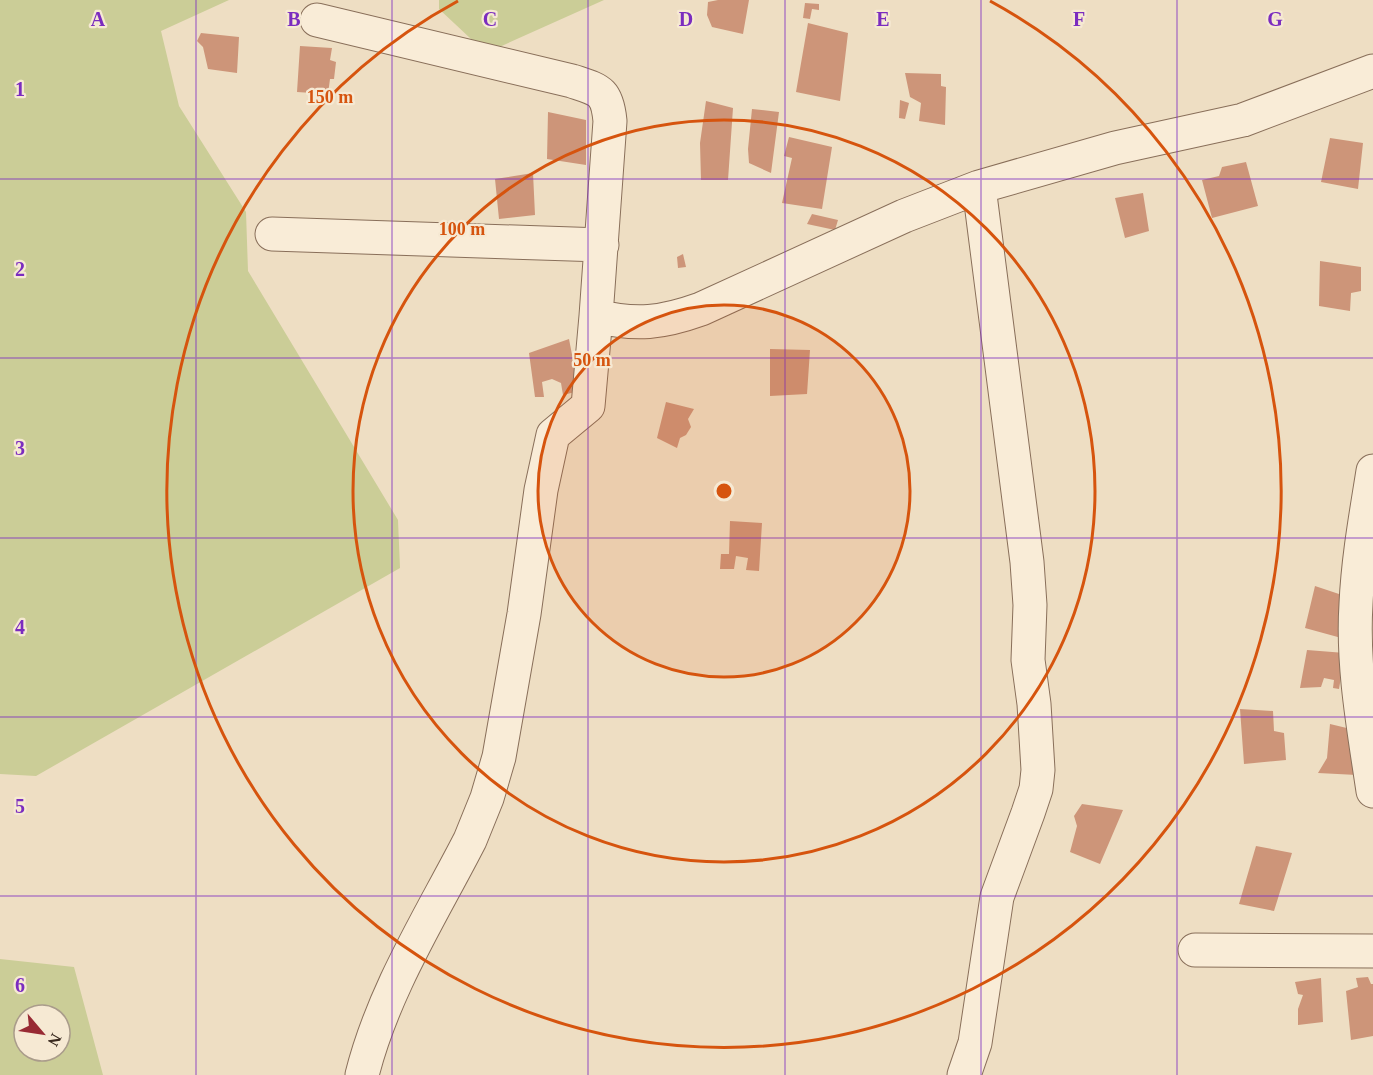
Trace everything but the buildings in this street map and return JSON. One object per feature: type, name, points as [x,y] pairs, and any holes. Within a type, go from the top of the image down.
[{"type":"street","points":[[317,20],[572,81],[595,89],[607,101],[610,121],[588,406],[553,435],[546,461],[519,648],[499,756],[487,798],[470,840],[397,979],[382,1014],[362,1075]]},
{"type":"street","points":[[596,316],[635,323],[675,319],[904,216],[979,187],[1115,148],[1243,120],[1373,72]]},
{"type":"street","points":[[964,1075],[971,1058],[981,1014],[997,897],[1030,805],[1038,770],[1034,704],[1028,667],[1030,605],[1027,562],[979,187]]},
{"type":"street","points":[[272,234],[602,245]]},
{"type":"street","points":[[1372,777],[1363,721],[1355,631],[1359,571],[1373,471]]},
{"type":"street","points":[[1195,950],[1373,951]]},
{"type":"green space","points":[[0,0],[229,0],[161,31],[179,106],[246,212],[248,271],[398,520],[400,568],[36,776],[0,774]]},
{"type":"green space","points":[[439,0],[604,0],[486,53],[439,9]]},
{"type":"green space","points":[[0,959],[74,967],[103,1075],[0,1075]]}]
